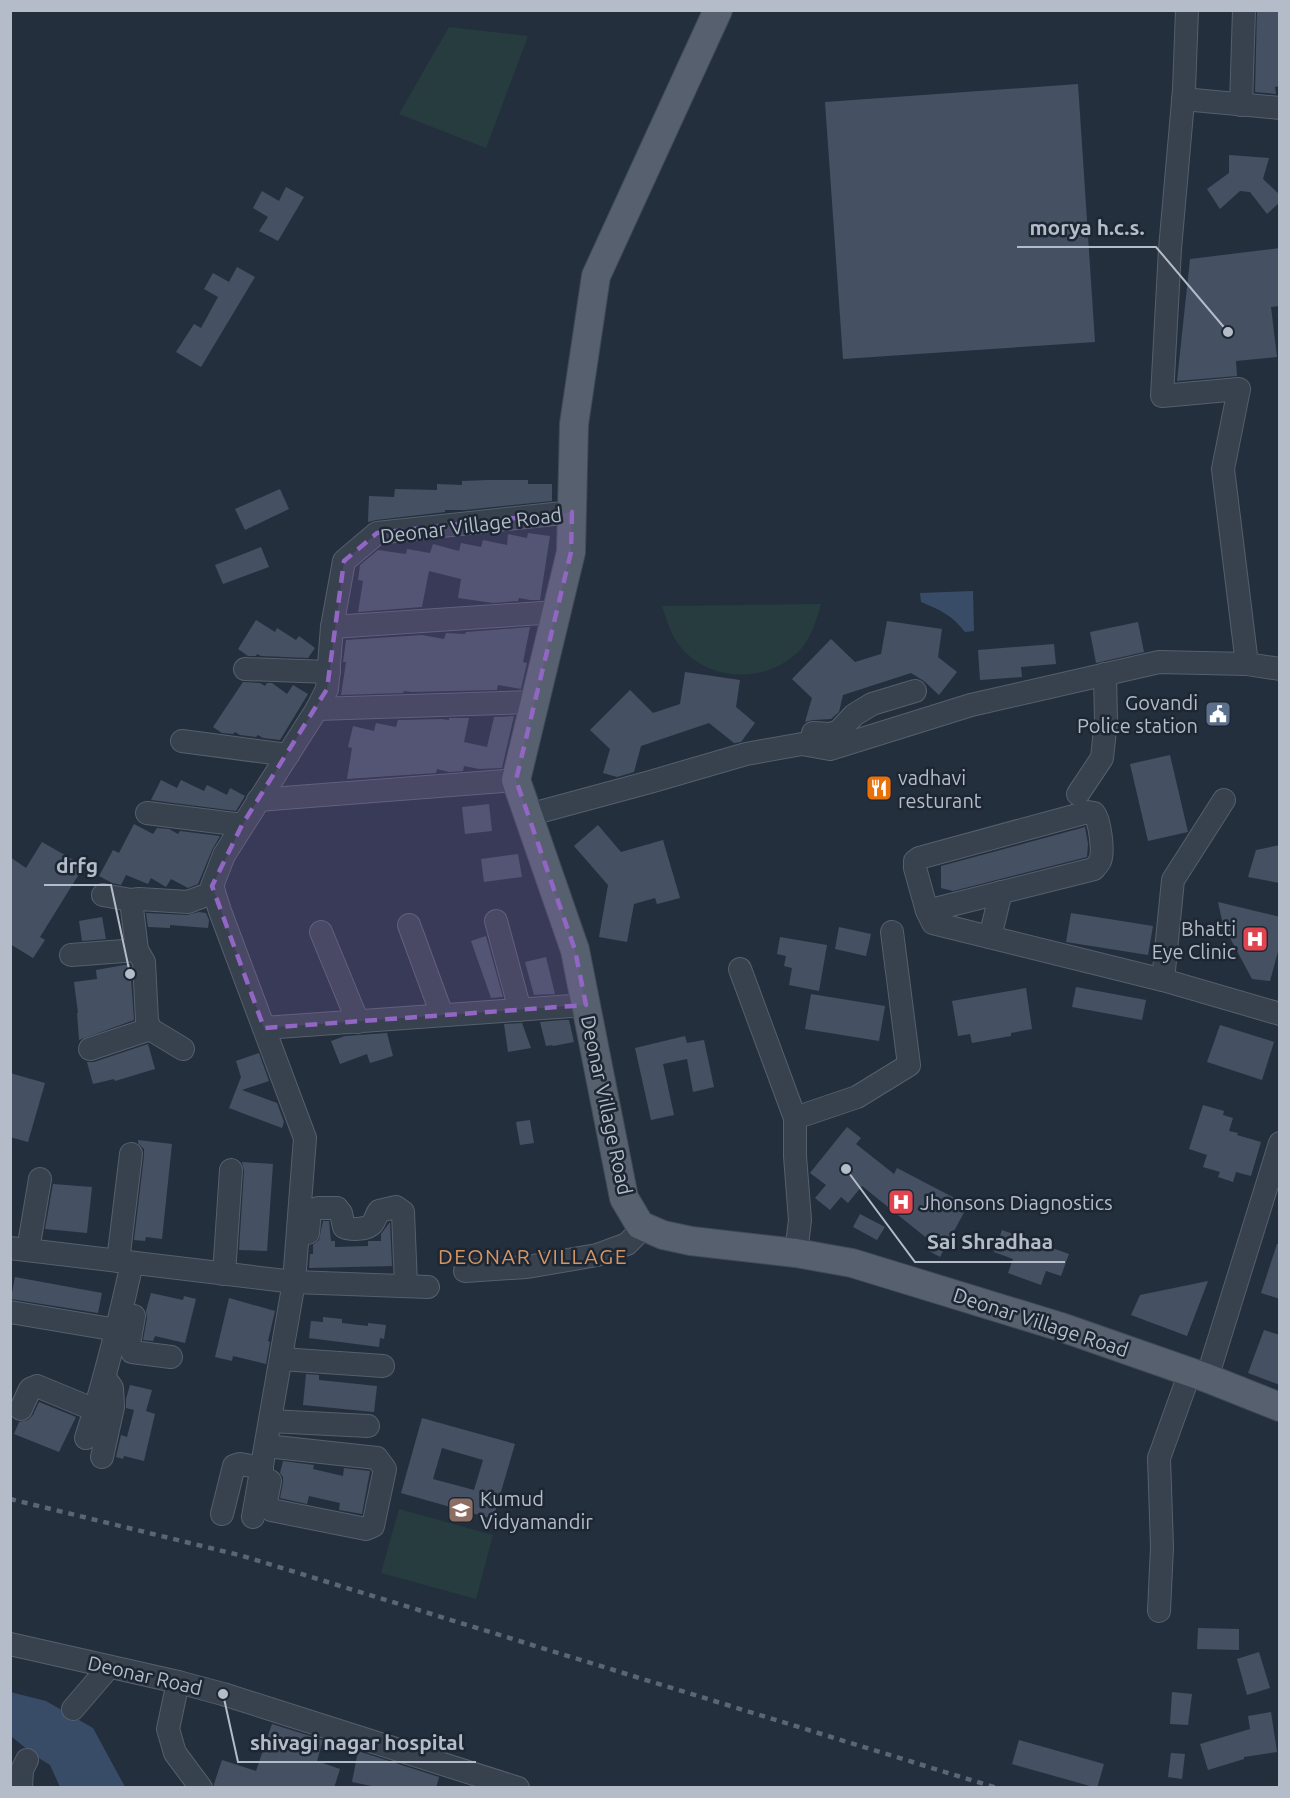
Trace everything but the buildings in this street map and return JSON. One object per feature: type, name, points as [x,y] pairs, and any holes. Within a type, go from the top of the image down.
[{"type":"main road","name":"Deonar Village Road","points":[[718,10],[596,276],[574,423],[571,552],[516,780],[575,950],[624,1198],[640,1225],[663,1235],[691,1241],[796,1253],[863,1266],[1061,1327],[1198,1375],[1280,1407]]},
{"type":"street","points":[[1187,10],[1162,396],[1239,389],[1223,469],[1247,664]]},
{"type":"street","points":[[1241,105],[1244,10]]},
{"type":"street","points":[[1183,99],[1280,108]]},
{"type":"street","name":"Deonar Village Road","points":[[214,892],[212,886],[224,855],[317,709],[327,689],[332,627],[344,561],[377,533],[572,512]]},
{"type":"street","points":[[332,627],[557,612]]},
{"type":"street","points":[[528,815],[746,754],[802,744],[830,749],[971,705],[1159,662],[1247,664],[1280,669]]},
{"type":"street","points":[[244,669],[328,672]]},
{"type":"street","points":[[1078,794],[1101,758],[1106,721],[1105,674]]},
{"type":"street","points":[[746,754],[761,739],[773,735],[791,732],[831,734],[839,731],[854,715],[872,704],[915,691]]},
{"type":"street","points":[[317,709],[535,702]]},
{"type":"street","points":[[182,741],[288,755]]},
{"type":"street","points":[[258,800],[516,780]]},
{"type":"street","points":[[1163,980],[1173,880],[1224,800]]},
{"type":"street","points":[[927,910],[1094,869],[1101,857],[1099,819],[1094,813],[1088,812],[919,858],[915,861],[915,868],[927,910],[933,923],[1163,980],[1280,1014]]},
{"type":"street","points":[[147,813],[242,825]]},
{"type":"street","points":[[103,895],[131,900],[188,902],[214,892],[305,1138],[294,1282],[270,1421],[268,1454],[266,1502],[271,1510],[366,1529],[373,1526],[385,1469],[377,1458],[268,1454],[234,1466],[222,1514]]},
{"type":"street","points":[[990,937],[1001,892]]},
{"type":"street","points":[[131,900],[137,950],[144,962],[147,1020],[150,1029],[183,1049]]},
{"type":"street","points":[[496,921],[520,1010]]},
{"type":"street","points":[[409,925],[442,1015]]},
{"type":"street","points":[[321,932],[358,1022]]},
{"type":"street","points":[[795,1118],[857,1097],[909,1065],[892,932]]},
{"type":"street","points":[[71,955],[137,950]]},
{"type":"street","points":[[740,969],[795,1118],[795,1156],[800,1220],[796,1253]]},
{"type":"street","points":[[264,1028],[586,1005]]},
{"type":"street","points":[[90,1049],[150,1029]]},
{"type":"street","points":[[1159,1611],[1161,1547],[1159,1458],[1198,1375],[1280,1143]]},
{"type":"street","points":[[131,1154],[132,1263],[129,1344],[132,1352],[171,1357]]},
{"type":"street","points":[[224,1274],[231,1170]]},
{"type":"street","points":[[40,1179],[19,1249],[294,1282],[417,1286],[403,1212],[396,1207],[379,1211],[372,1224],[367,1227],[348,1229],[344,1227],[341,1213],[337,1208],[318,1208],[310,1211],[306,1257]]},
{"type":"street","points":[[465,1271],[527,1267],[597,1255],[627,1244],[644,1227]]},
{"type":"street","points":[[86,1438],[117,1330],[132,1263]]},
{"type":"street","points":[[10,1312],[117,1330]]},
{"type":"street","points":[[281,1359],[383,1366]]},
{"type":"street","points":[[102,1457],[113,1407],[112,1388],[104,1377]]},
{"type":"street","points":[[21,1409],[30,1389],[37,1386],[95,1410]]},
{"type":"street","points":[[270,1421],[368,1426]]},
{"type":"street","points":[[254,1517],[268,1454]]},
{"type":"street","name":"Deonar Road","points":[[10,1644],[223,1694],[471,1781],[518,1788]]},
{"type":"street","points":[[73,1709],[109,1667]]},
{"type":"street","points":[[178,1682],[168,1729],[175,1754],[201,1788]]},
{"type":"highlighted area","points":[[572,512],[571,552],[516,780],[575,950],[586,1005],[264,1028],[212,886],[242,825],[327,689],[344,561],[377,533]]},
{"type":"green space","points":[[449,27],[528,36],[486,148],[399,114]]},
{"type":"green space","points":[[821,604],[811,634],[800,650],[788,661],[758,673],[742,674],[711,669],[684,651],[673,635],[662,606]]},
{"type":"green space","points":[[399,1509],[493,1535],[476,1599],[381,1573]]},
{"type":"water","points":[[973,591],[974,631],[965,632],[945,614],[921,602],[920,593]]},
{"type":"water","points":[[10,1692],[46,1701],[93,1728],[125,1787],[60,1787],[50,1765],[11,1736]]},
{"type":"railway","points":[[10,1499],[243,1556],[997,1788]]},
{"type":"place","name":"morya h.c.s.","points":[[1228,332]]},
{"type":"place","name":"Govandi Police station","points":[[1218,714]]},
{"type":"place","name":"vadhavi resturant","points":[[879,788]]},
{"type":"place","name":"Bhatti Eye Clinic","points":[[1255,939]]},
{"type":"place","name":"drfg","points":[[130,974]]},
{"type":"place","name":"Sai Shradhaa","points":[[846,1169]]},
{"type":"place","name":"Jhonsons Diagnostics","points":[[901,1202]]},
{"type":"place","name":"Kumud Vidyamandir","points":[[461,1510]]},
{"type":"place","name":"shivagi nagar hospital","points":[[223,1694]]},
{"type":"district","name":"DEONAR VILLAGE","points":[[533,1256]]}]
